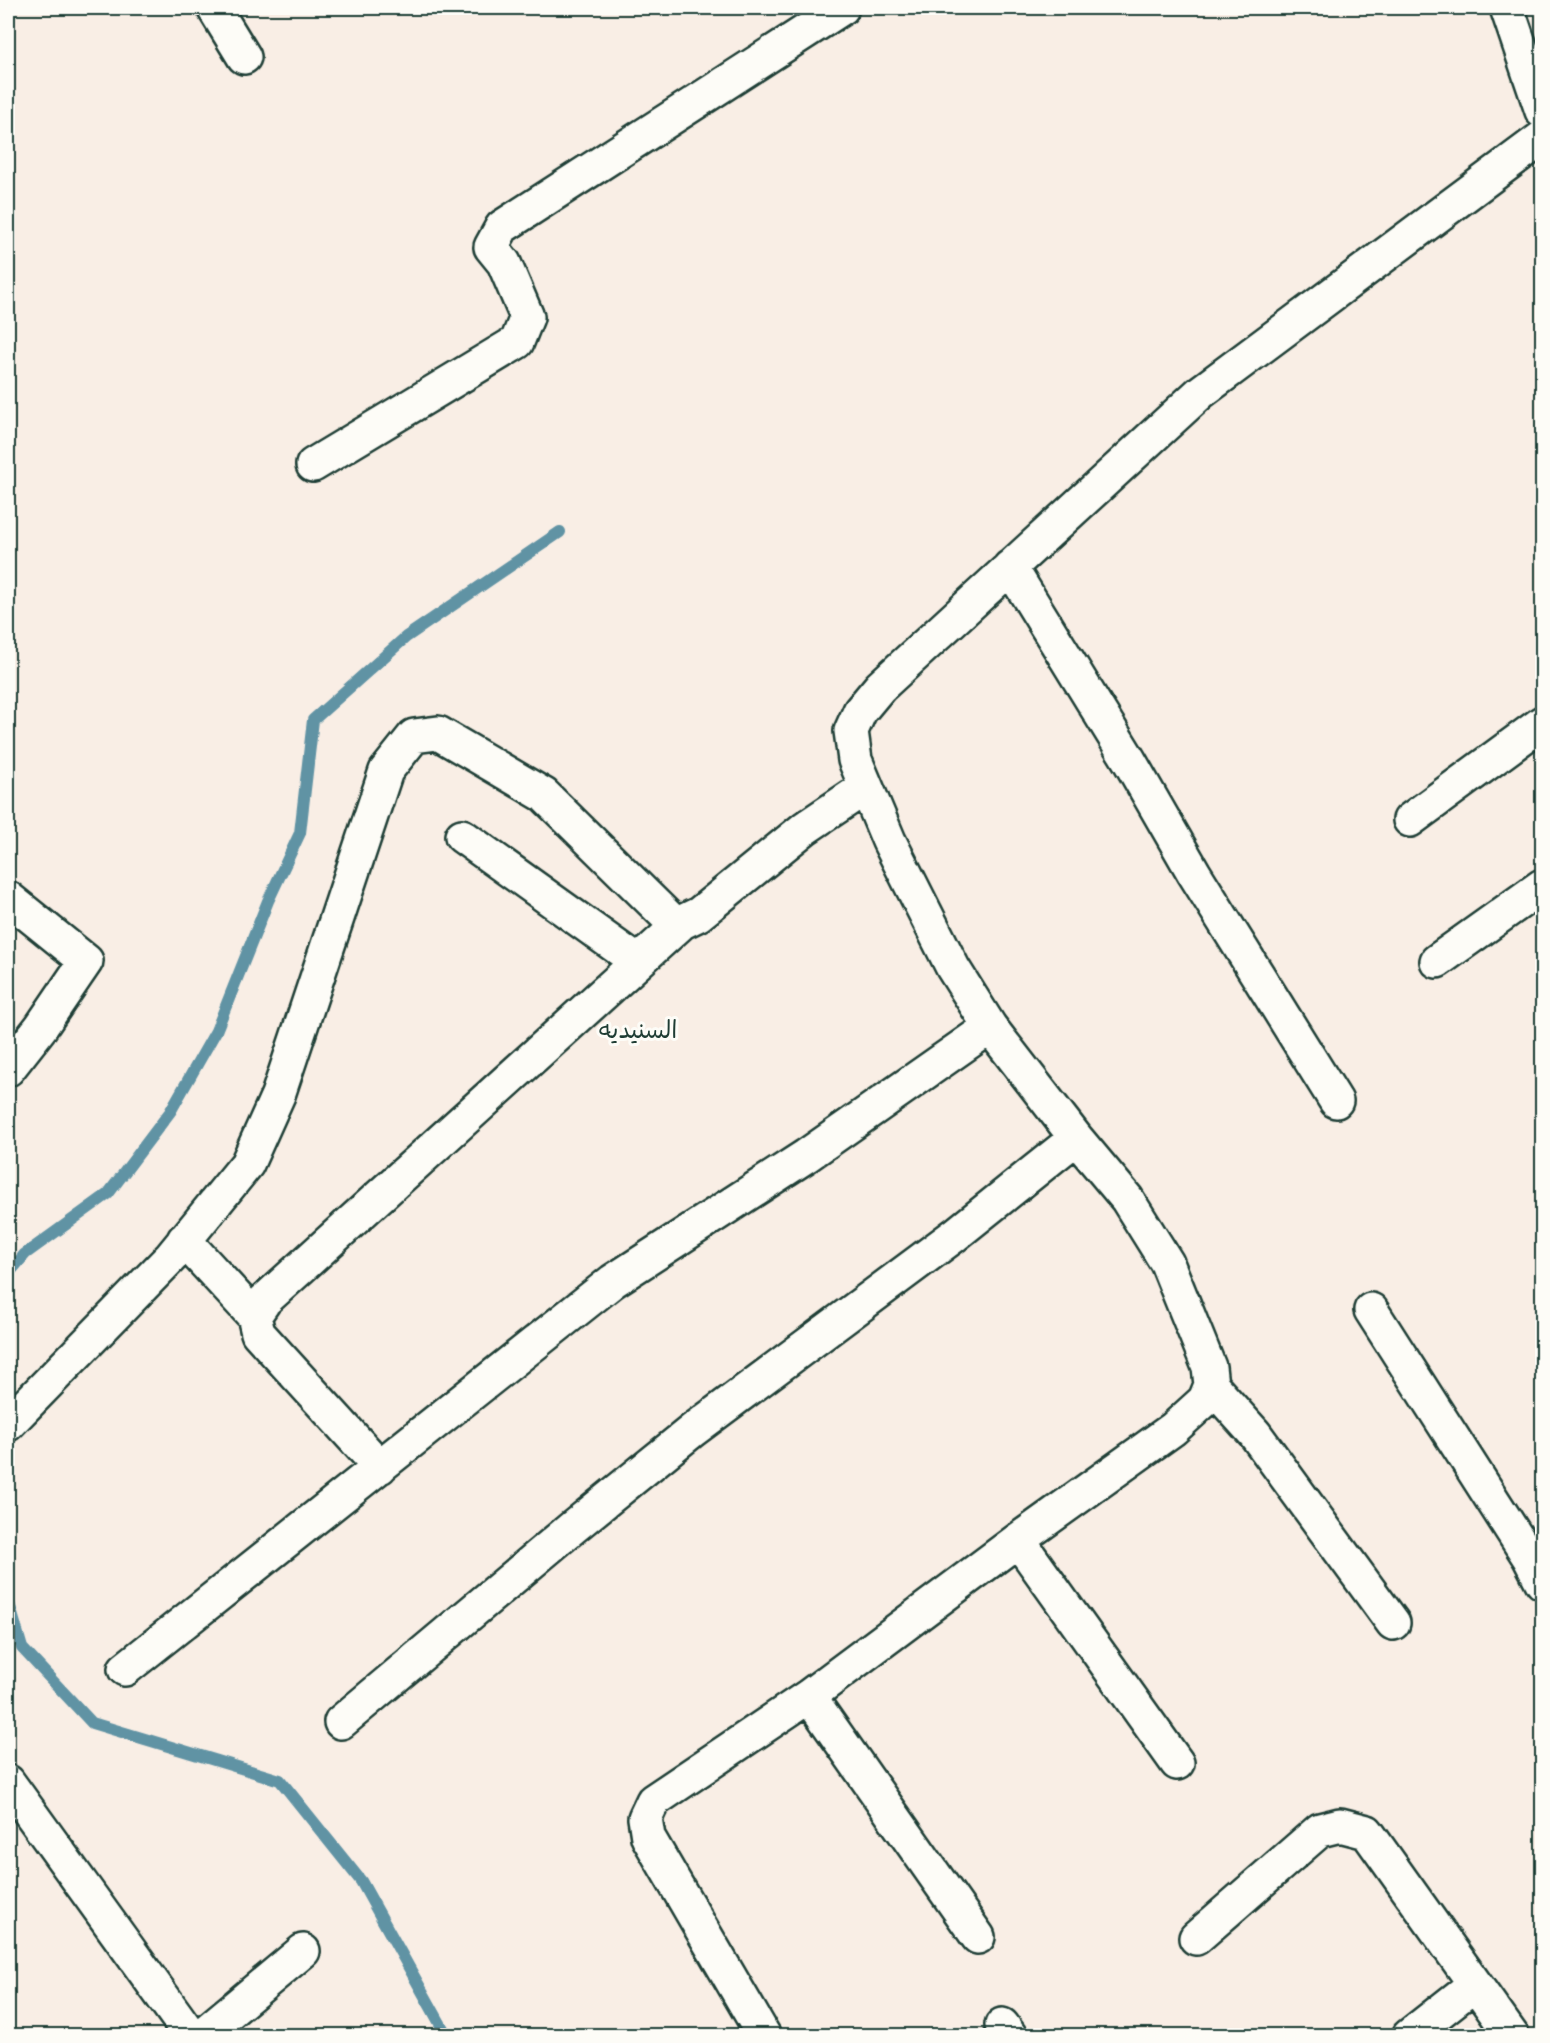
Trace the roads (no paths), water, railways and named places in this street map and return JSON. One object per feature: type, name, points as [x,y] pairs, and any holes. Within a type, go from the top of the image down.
[{"type":"street","points":[[214,8],[244,57]]},
{"type":"street","points":[[313,465],[517,342],[527,317],[504,263],[491,247],[502,227],[842,8]]},
{"type":"street","points":[[1507,8],[1542,111]]},
{"type":"street","points":[[764,2036],[648,1837],[645,1818],[653,1801],[809,1696],[1018,1540],[1173,1429],[1205,1400],[1211,1385],[1209,1367],[1167,1263],[1127,1199],[1076,1138],[990,1027],[953,968],[889,841],[866,788],[855,760],[851,731],[860,711],[880,687],[1201,392],[1542,138]]},
{"type":"street","points":[[1010,567],[1129,760],[1194,873],[1336,1101]]},
{"type":"street","points":[[1410,820],[1542,723]]},
{"type":"street","points":[[8,1424],[184,1240],[247,1164],[278,1095],[386,771],[414,736],[438,733],[544,795],[648,899],[679,925]]},
{"type":"street","points":[[254,1316],[264,1300],[679,925],[699,914],[805,828],[866,788]]},
{"type":"street","points":[[462,836],[638,962]]},
{"type":"street","points":[[1437,961],[1542,886]]},
{"type":"street","points":[[8,898],[86,961],[42,1027],[8,1069]]},
{"type":"street","points":[[125,1669],[613,1281],[806,1156],[990,1027]]},
{"type":"street","points":[[341,1722],[572,1528],[693,1430],[956,1235],[1076,1138]]},
{"type":"street","points":[[184,1240],[254,1316],[258,1333],[380,1467]]},
{"type":"street","points":[[1371,1310],[1529,1557],[1542,1582]]},
{"type":"street","points":[[1211,1385],[1255,1434],[1392,1623]]},
{"type":"street","points":[[1018,1540],[1177,1763]]},
{"type":"street","points":[[809,1696],[978,1936]]},
{"type":"street","points":[[12,1797],[191,2036]]},
{"type":"street","points":[[1196,1938],[1320,1830],[1340,1825],[1367,1832],[1512,2036]]},
{"type":"street","points":[[201,2036],[303,1951]]},
{"type":"street","points":[[1409,2036],[1475,1984]]},
{"type":"waterway","points":[[8,1274],[25,1254],[108,1194],[170,1112],[216,1031],[268,901],[300,833],[313,720],[406,637],[560,532]]},
{"type":"waterway","points":[[8,1600],[22,1648],[92,1723],[280,1780],[361,1881],[447,2036]]},
{"type":"district","name":"السنيديه","points":[[638,1031]]}]
